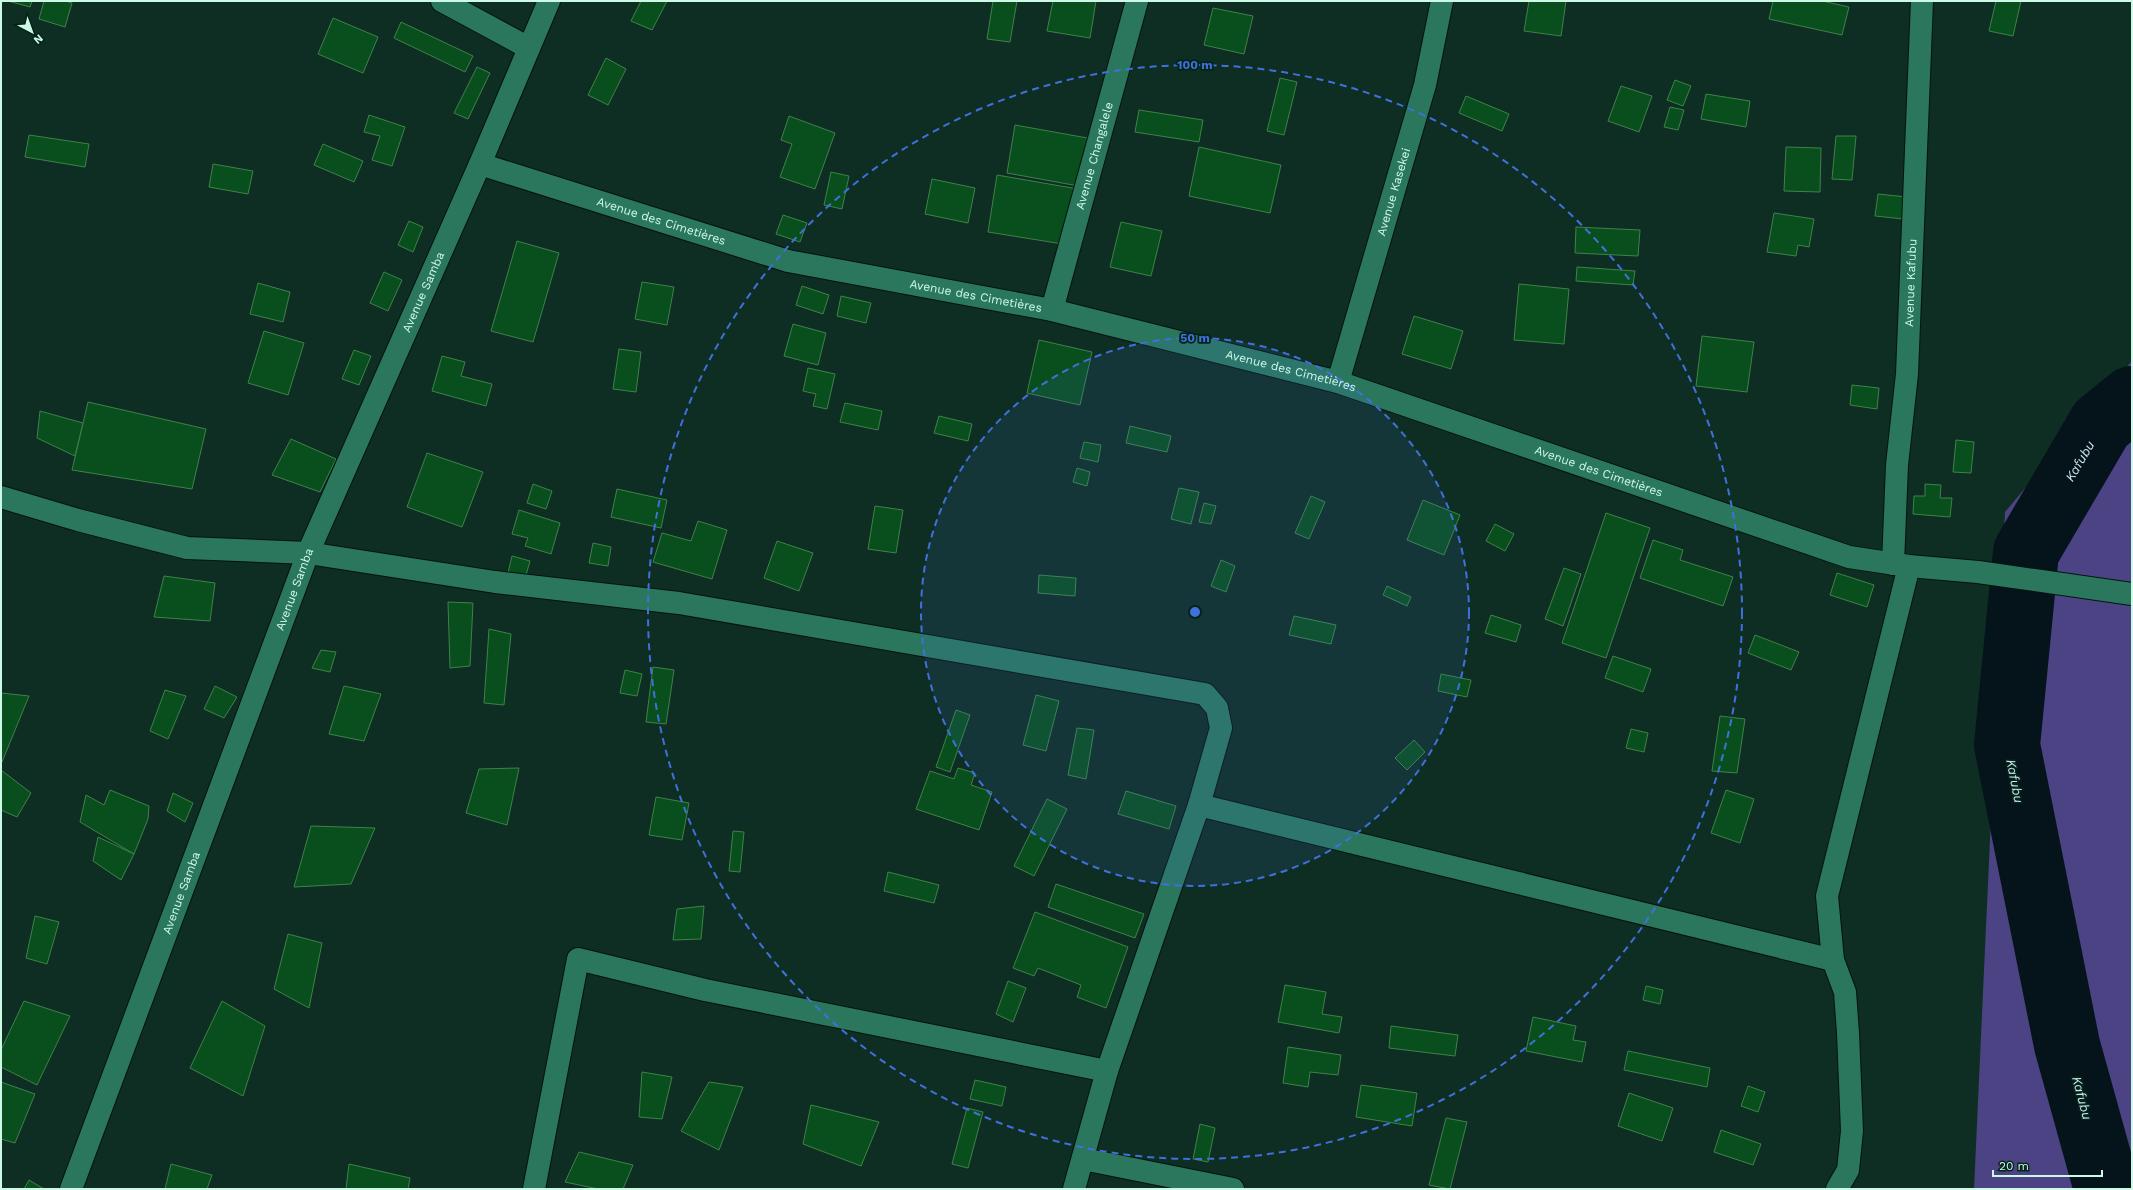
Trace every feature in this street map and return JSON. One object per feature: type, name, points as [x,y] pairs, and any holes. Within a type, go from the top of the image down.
[{"type":"street","points":[[442,1],[529,48]]},
{"type":"street","name":"Avenue Samba","points":[[71,1189],[308,553],[480,164],[549,1]]},
{"type":"street","name":"Avenue Changalele","points":[[1052,310],[1138,1]]},
{"type":"street","name":"Avenue Kasekei","points":[[1338,382],[1425,85],[1442,1]]},
{"type":"street","name":"Avenue Kafubu","points":[[1837,1189],[1848,1170],[1852,1131],[1845,992],[1833,960],[1827,896],[1901,565],[1897,465],[1907,374],[1922,1]]},
{"type":"street","name":"Avenue des Cimetières","points":[[480,164],[788,261],[1052,310],[1338,382],[1849,557],[1901,565],[1978,572],[2132,594]]},
{"type":"street","points":[[1,497],[78,520],[188,548],[308,553],[495,582],[679,603],[1205,694],[1217,708],[1220,728],[1199,805],[1107,1071],[1074,1189]]},
{"type":"street","points":[[1199,805],[1833,960]]},
{"type":"street","points":[[534,1189],[578,959],[704,990],[1107,1071]]},
{"type":"street","points":[[1083,1159],[1233,1189]]},
{"type":"shaded area","points":[[2132,361],[2132,1189],[1974,1189],[2005,512]]},
{"type":"building","points":[[8,1],[32,1],[30,7]]},
{"type":"building","points":[[44,1],[65,1],[72,3],[65,27],[39,19]]},
{"type":"building","points":[[641,1],[667,1],[652,30],[631,21]]},
{"type":"building","points":[[993,1],[1017,1],[1010,42],[987,39]]},
{"type":"building","points":[[1053,1],[1096,1],[1090,38],[1047,31]]},
{"type":"building","points":[[1529,1],[1566,1],[1561,36],[1524,31]]},
{"type":"building","points":[[1773,1],[1822,1],[1849,7],[1842,35],[1769,19]]},
{"type":"building","points":[[1996,1],[2021,1],[2013,36],[1989,31]]},
{"type":"building","points":[[1213,8],[1253,16],[1244,54],[1204,45]]},
{"type":"building","points":[[333,18],[378,37],[363,73],[318,54]]},
{"type":"building","points":[[401,22],[473,56],[465,72],[394,38]]},
{"type":"building","points":[[606,58],[626,69],[608,105],[588,95]]},
{"type":"building","points":[[477,67],[490,73],[468,119],[454,113]]},
{"type":"building","points":[[1280,78],[1297,82],[1284,135],[1267,131]]},
{"type":"building","points":[[1675,80],[1691,86],[1683,106],[1667,100]]},
{"type":"building","points":[[1621,86],[1652,96],[1639,132],[1608,121]]},
{"type":"building","points":[[1706,94],[1750,101],[1746,127],[1701,119]]},
{"type":"building","points":[[1466,96],[1509,114],[1502,131],[1459,113]]},
{"type":"building","points":[[1670,107],[1684,110],[1678,130],[1664,127]]},
{"type":"building","points":[[1139,110],[1203,120],[1199,142],[1135,132]]},
{"type":"building","points":[[369,115],[405,127],[392,166],[372,160],[380,136],[364,132]]},
{"type":"building","points":[[789,116],[835,133],[815,189],[780,177],[792,144],[781,140]]},
{"type":"building","points":[[1015,125],[1093,139],[1084,187],[1007,173]]},
{"type":"building","points":[[29,135],[89,144],[85,167],[25,157]]},
{"type":"building","points":[[1836,136],[1856,136],[1852,180],[1832,179]]},
{"type":"building","points":[[323,144],[363,161],[354,182],[314,165]]},
{"type":"building","points":[[1199,147],[1281,165],[1270,213],[1189,196]]},
{"type":"building","points":[[1786,147],[1821,148],[1820,192],[1784,191]]},
{"type":"building","points":[[213,164],[253,171],[248,194],[209,187]]},
{"type":"building","points":[[831,172],[849,176],[842,209],[824,205]]},
{"type":"building","points":[[997,175],[1078,189],[1069,245],[988,232]]},
{"type":"building","points":[[932,179],[975,188],[968,223],[925,214]]},
{"type":"building","points":[[1878,194],[1907,197],[1904,219],[1875,216]]},
{"type":"building","points":[[1774,213],[1814,219],[1809,247],[1798,245],[1796,256],[1767,252]]},
{"type":"building","points":[[783,215],[807,223],[800,242],[776,234]]},
{"type":"building","points":[[409,221],[423,227],[413,252],[398,245]]},
{"type":"building","points":[[1121,222],[1162,231],[1151,276],[1110,267]]},
{"type":"building","points":[[1576,227],[1640,230],[1638,256],[1575,253]]},
{"type":"building","points":[[517,241],[559,253],[533,342],[491,331]]},
{"type":"building","points":[[1577,267],[1635,271],[1633,285],[1576,281]]},
{"type":"building","points":[[384,272],[402,280],[388,311],[370,303]]},
{"type":"building","points":[[642,282],[674,287],[667,325],[635,319]]},
{"type":"building","points":[[258,283],[290,292],[283,322],[250,314]]},
{"type":"building","points":[[1519,284],[1569,289],[1564,344],[1514,340]]},
{"type":"building","points":[[802,286],[829,295],[823,314],[796,305]]},
{"type":"building","points":[[841,296],[871,303],[866,323],[837,316]]},
{"type":"building","points":[[1414,316],[1463,331],[1451,369],[1402,354]]},
{"type":"building","points":[[793,324],[826,333],[818,365],[784,356]]},
{"type":"building","points":[[264,331],[304,343],[288,395],[248,383]]},
{"type":"building","points":[[1702,336],[1754,342],[1747,392],[1696,386]]},
{"type":"building","points":[[1039,340],[1092,352],[1080,405],[1027,393]]},
{"type":"building","points":[[619,349],[641,352],[636,392],[613,389]]},
{"type":"building","points":[[354,350],[371,356],[359,385],[342,379]]},
{"type":"building","points":[[442,356],[465,362],[461,376],[492,384],[486,406],[432,391]]},
{"type":"building","points":[[808,368],[835,374],[827,409],[813,406],[816,394],[803,391]]},
{"type":"building","points":[[1852,385],[1879,388],[1877,409],[1850,405]]},
{"type":"building","points":[[88,402],[206,429],[192,489],[72,470]]},
{"type":"building","points":[[845,403],[882,411],[878,430],[840,422]]},
{"type":"building","points":[[40,411],[83,423],[75,456],[37,438]]},
{"type":"building","points":[[939,416],[972,424],[968,441],[934,433]]},
{"type":"building","points":[[1130,426],[1171,436],[1167,452],[1126,443]]},
{"type":"building","points":[[291,439],[336,459],[320,492],[272,475]]},
{"type":"building","points":[[1956,440],[1974,442],[1971,473],[1953,472]]},
{"type":"building","points":[[1084,442],[1101,445],[1098,462],[1080,458]]},
{"type":"building","points":[[427,453],[483,472],[462,527],[407,507]]},
{"type":"building","points":[[1077,468],[1090,472],[1087,486],[1073,482]]},
{"type":"building","points":[[533,484],[552,491],[546,509],[527,503]]},
{"type":"building","points":[[1925,484],[1941,485],[1940,498],[1952,498],[1950,517],[1913,514],[1914,496],[1925,496]]},
{"type":"building","points":[[1179,488],[1199,492],[1191,524],[1171,519]]},
{"type":"building","points":[[617,489],[667,500],[661,528],[611,517]]},
{"type":"building","points":[[1311,496],[1325,502],[1309,539],[1295,533]]},
{"type":"building","points":[[1423,500],[1460,515],[1444,555],[1407,540]]},
{"type":"building","points":[[1204,503],[1216,506],[1211,524],[1199,522]]},
{"type":"building","points":[[875,506],[903,510],[896,553],[868,549]]},
{"type":"building","points":[[519,510],[560,523],[551,554],[525,546],[528,538],[512,534]]},
{"type":"building","points":[[1606,513],[1650,528],[1606,658],[1562,643]]},
{"type":"building","points":[[698,521],[727,530],[712,579],[653,562],[662,533],[691,541]]},
{"type":"building","points":[[1495,524],[1514,534],[1505,551],[1486,541]]},
{"type":"building","points":[[1653,540],[1683,550],[1680,560],[1733,577],[1723,606],[1640,578]]},
{"type":"building","points":[[777,541],[813,553],[799,591],[764,578]]},
{"type":"building","points":[[593,543],[611,547],[608,566],[589,563]]},
{"type":"building","points":[[512,556],[530,561],[524,582],[507,577]]},
{"type":"building","points":[[1221,560],[1235,566],[1226,592],[1211,586]]},
{"type":"building","points":[[1564,568],[1581,574],[1563,626],[1545,619]]},
{"type":"building","points":[[1837,573],[1874,585],[1867,607],[1830,595]]},
{"type":"building","points":[[1039,575],[1076,578],[1075,596],[1038,593]]},
{"type":"building","points":[[164,576],[215,583],[210,621],[154,617]]},
{"type":"building","points":[[1387,586],[1411,597],[1407,606],[1383,595]]},
{"type":"building","points":[[448,602],[473,603],[470,666],[450,668]]},
{"type":"building","points":[[1491,615],[1521,625],[1516,642],[1485,633]]},
{"type":"building","points":[[1294,616],[1336,625],[1331,644],[1289,635]]},
{"type":"building","points":[[489,629],[511,634],[504,705],[484,703]]},
{"type":"building","points":[[1755,635],[1799,652],[1791,670],[1748,653]]},
{"type":"building","points":[[321,650],[336,652],[330,672],[312,668]]},
{"type":"building","points":[[1613,656],[1651,669],[1643,692],[1605,678]]},
{"type":"building","points":[[653,667],[674,670],[666,724],[646,722]]},
{"type":"building","points":[[625,670],[642,674],[637,696],[620,693]]},
{"type":"building","points":[[1441,674],[1471,680],[1467,697],[1438,691]]},
{"type":"building","points":[[215,686],[237,697],[224,718],[204,709]]},
{"type":"building","points":[[344,686],[381,694],[364,741],[329,734]]},
{"type":"building","points":[[165,690],[186,696],[168,739],[150,731]]},
{"type":"building","points":[[1,693],[29,696],[2,762],[1,762]]},
{"type":"building","points":[[1036,695],[1059,701],[1046,751],[1023,745]]},
{"type":"building","points":[[956,710],[970,715],[950,772],[936,767]]},
{"type":"building","points":[[1720,716],[1745,719],[1737,773],[1712,771]]},
{"type":"building","points":[[1077,728],[1094,730],[1086,779],[1068,775]]},
{"type":"building","points":[[1631,729],[1648,733],[1644,752],[1626,748]]},
{"type":"building","points":[[1414,740],[1425,752],[1407,770],[1395,758]]},
{"type":"building","points":[[519,768],[507,825],[466,813],[479,769]]},
{"type":"building","points":[[958,768],[975,773],[971,785],[992,792],[979,830],[916,809],[930,771],[954,779]]},
{"type":"building","points":[[1,770],[31,793],[17,817],[1,810]]},
{"type":"building","points":[[110,790],[149,806],[148,819],[134,854],[80,822],[86,795],[104,805]]},
{"type":"building","points":[[1726,790],[1754,799],[1740,843],[1711,833]]},
{"type":"building","points":[[1126,791],[1176,806],[1169,829],[1118,814]]},
{"type":"building","points":[[173,793],[193,803],[185,822],[167,811]]},
{"type":"building","points":[[656,797],[689,803],[682,840],[649,835]]},
{"type":"building","points":[[1047,799],[1067,809],[1034,876],[1014,866]]},
{"type":"building","points":[[311,826],[375,828],[351,884],[294,887]]},
{"type":"building","points":[[733,831],[744,832],[740,872],[729,871]]},
{"type":"building","points":[[98,837],[134,854],[121,880],[93,861]]},
{"type":"building","points":[[888,872],[939,885],[934,903],[884,891]]},
{"type":"building","points":[[1056,884],[1144,914],[1135,938],[1048,907]]},
{"type":"building","points":[[704,906],[701,939],[673,940],[677,909]]},
{"type":"building","points":[[1035,912],[1128,947],[1106,1008],[1077,997],[1081,985],[1038,968],[1034,976],[1013,968]]},
{"type":"building","points":[[35,916],[59,922],[47,964],[26,958]]},
{"type":"building","points":[[288,934],[322,943],[309,1008],[274,989]]},
{"type":"building","points":[[1008,981],[1026,988],[1013,1022],[996,1014]]},
{"type":"building","points":[[1285,985],[1326,992],[1322,1014],[1342,1017],[1339,1033],[1278,1022]]},
{"type":"building","points":[[1646,986],[1663,990],[1660,1004],[1643,1000]]},
{"type":"building","points":[[24,1001],[70,1016],[37,1085],[1,1067],[1,1050]]},
{"type":"building","points":[[222,1001],[265,1026],[243,1096],[190,1068]]},
{"type":"building","points":[[1533,1017],[1576,1026],[1573,1040],[1586,1042],[1582,1062],[1526,1051]]},
{"type":"building","points":[[1391,1026],[1458,1035],[1455,1056],[1389,1048]]},
{"type":"building","points":[[1288,1047],[1341,1055],[1338,1075],[1310,1072],[1308,1087],[1283,1083]]},
{"type":"building","points":[[1628,1051],[1710,1068],[1707,1087],[1624,1070]]},
{"type":"building","points":[[642,1072],[672,1077],[662,1119],[639,1117]]},
{"type":"building","points":[[975,1080],[1006,1087],[1002,1106],[970,1099]]},
{"type":"building","points":[[1,1082],[35,1094],[15,1143],[1,1139]]},
{"type":"building","points":[[709,1082],[743,1087],[719,1150],[681,1131]]},
{"type":"building","points":[[1361,1085],[1417,1093],[1412,1126],[1356,1117]]},
{"type":"building","points":[[1748,1086],[1765,1092],[1758,1112],[1741,1106]]},
{"type":"building","points":[[1629,1093],[1673,1108],[1662,1141],[1618,1126]]},
{"type":"building","points":[[811,1105],[879,1122],[861,1166],[803,1144]]},
{"type":"building","points":[[967,1108],[983,1112],[968,1168],[952,1164]]},
{"type":"building","points":[[1446,1118],[1467,1122],[1450,1189],[1429,1185]]},
{"type":"building","points":[[1200,1124],[1215,1128],[1208,1162],[1193,1159]]},
{"type":"building","points":[[1721,1130],[1761,1144],[1753,1165],[1714,1152]]},
{"type":"building","points":[[579,1152],[633,1165],[623,1189],[598,1189],[565,1182]]},
{"type":"building","points":[[171,1164],[212,1175],[207,1189],[165,1189]]},
{"type":"building","points":[[349,1164],[410,1178],[408,1189],[346,1189]]},
{"type":"building","points":[[29,1180],[44,1189],[24,1189]]},
{"type":"waterway","name":"Kafubu","points":[[2107,1189],[2067,1045],[2007,745],[2026,552],[2101,424],[2132,399]]}]
